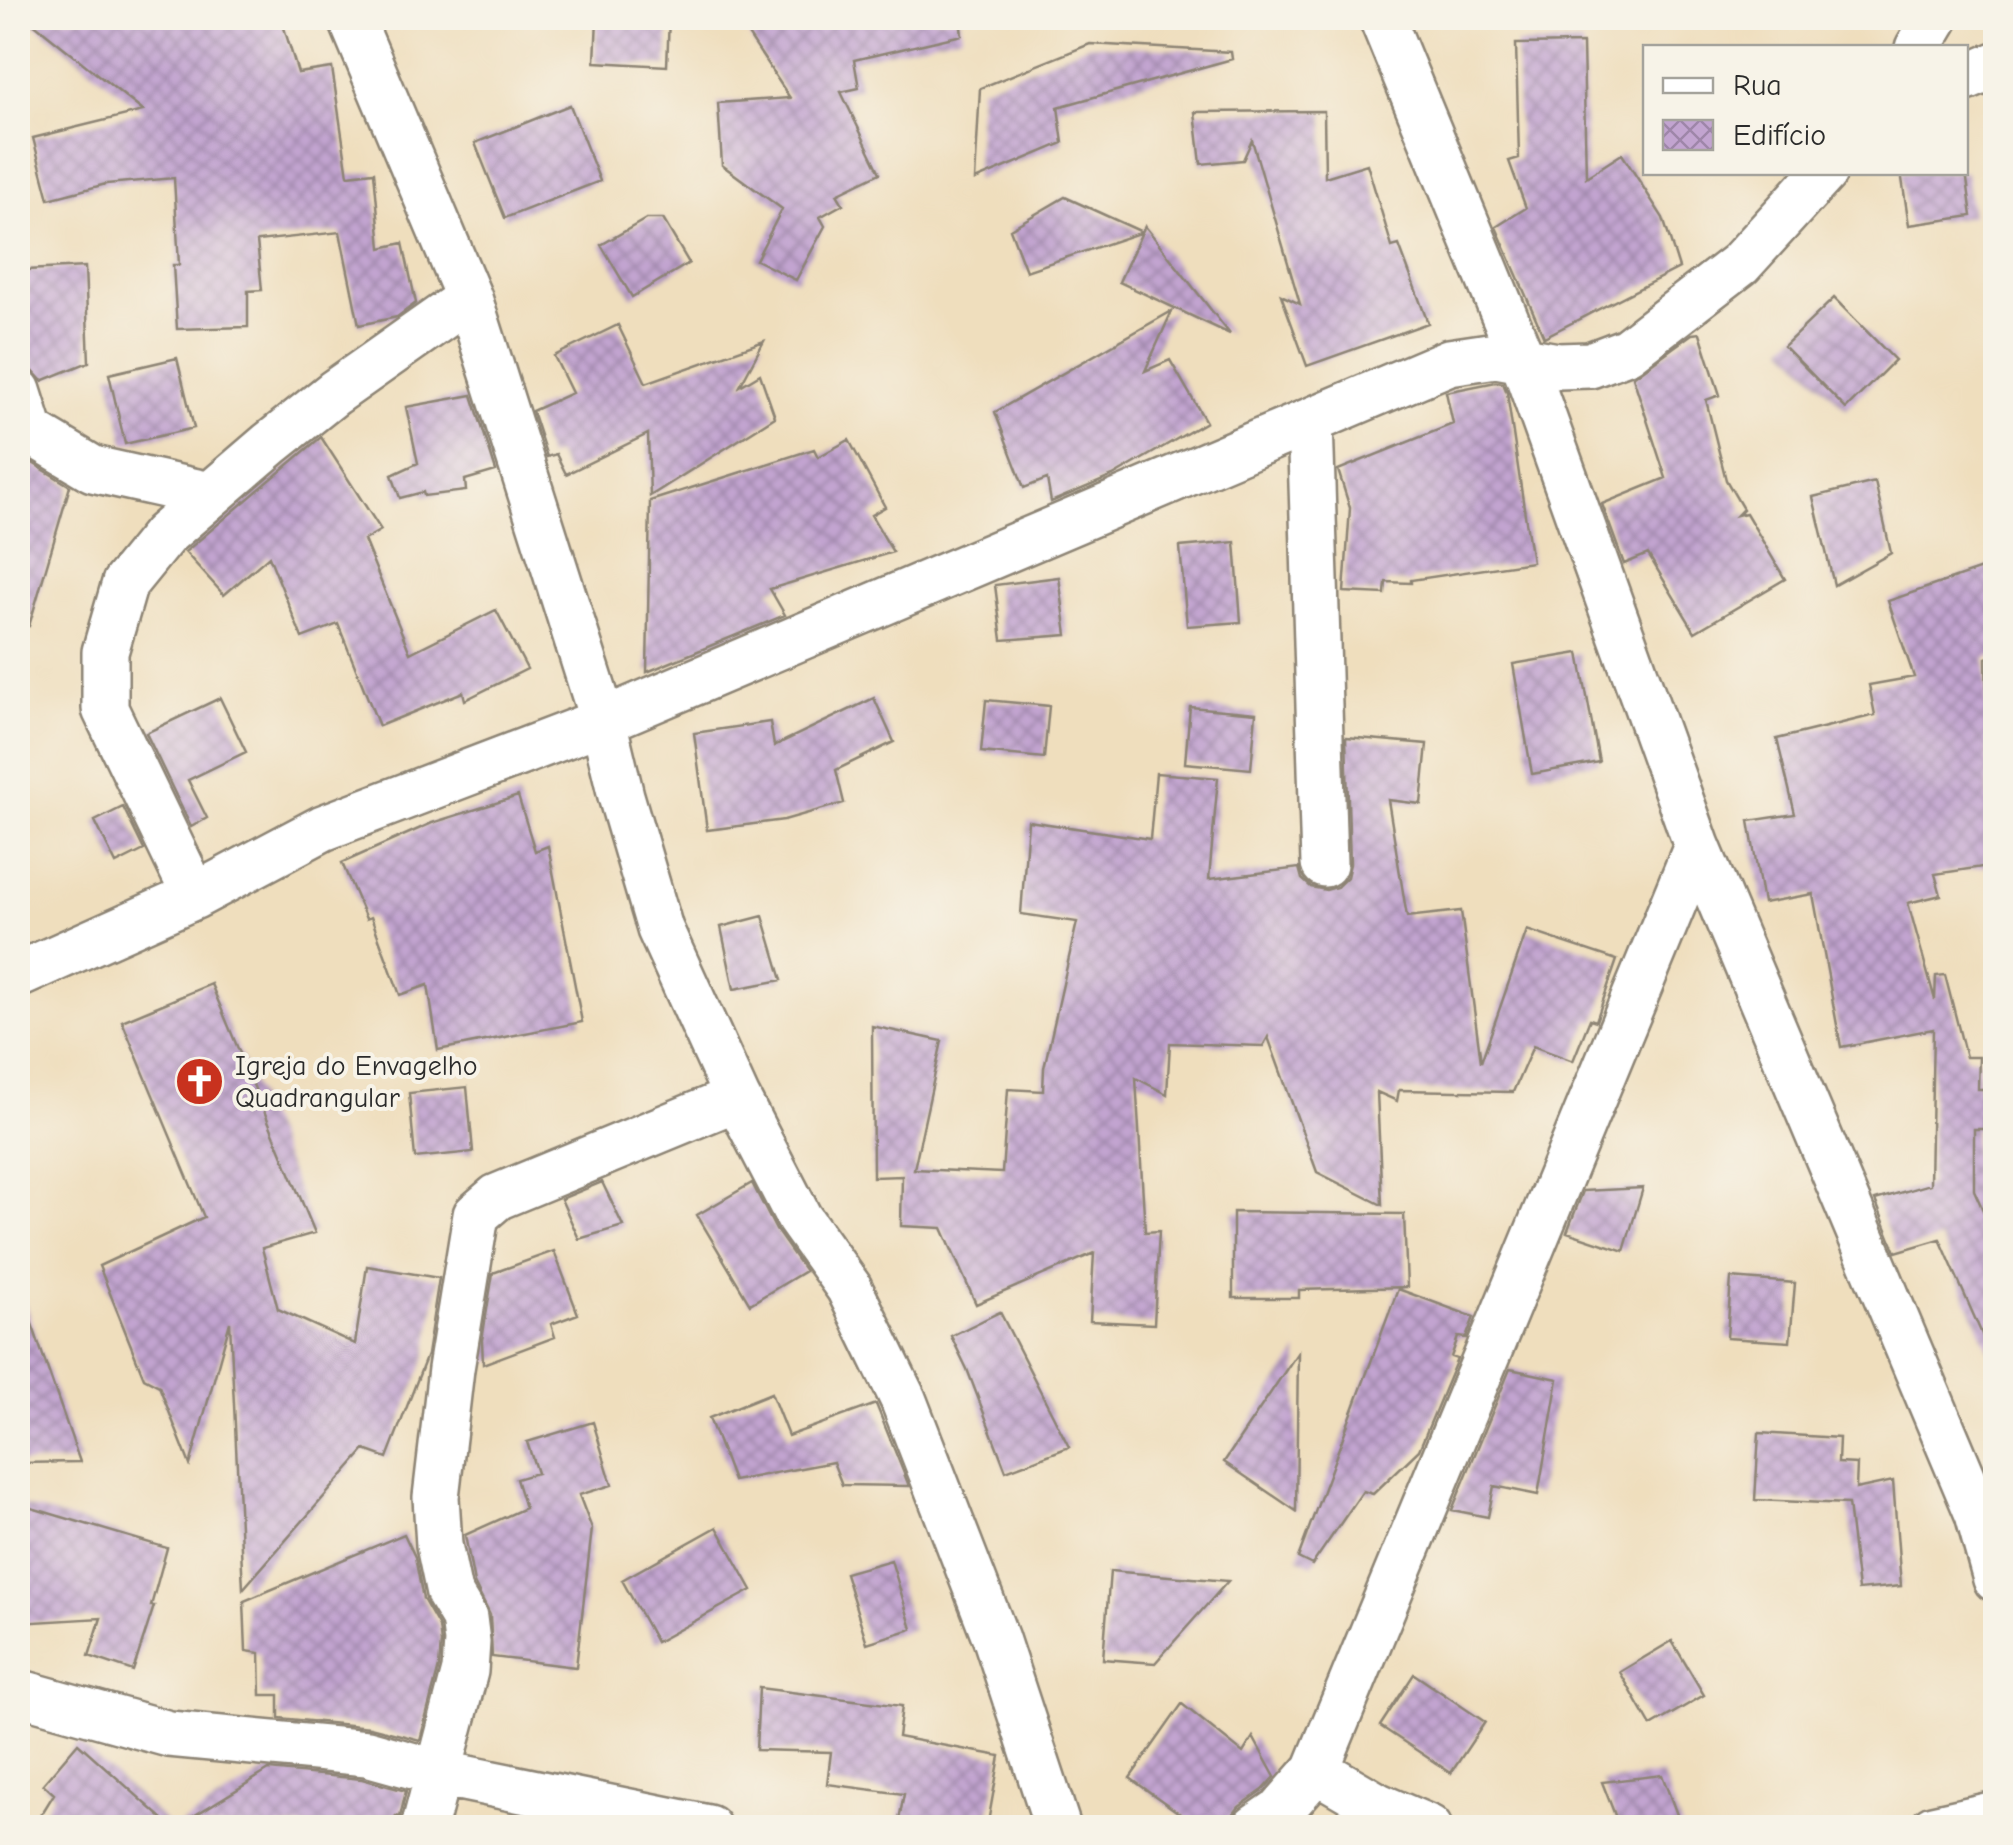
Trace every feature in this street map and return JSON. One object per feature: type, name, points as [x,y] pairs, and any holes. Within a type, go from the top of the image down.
[{"type":"street","points":[[351,18],[469,298],[603,721],[660,929],[736,1098],[799,1218],[849,1288],[903,1400],[996,1638],[1058,1828]]},
{"type":"street","points":[[1382,18],[1523,360],[1696,846],[1987,1512],[1996,1579]]},
{"type":"street","points":[[1920,45],[1936,18]]},
{"type":"street","points":[[1968,77],[1996,65]]},
{"type":"street","points":[[18,975],[195,896],[323,828],[603,721],[1449,362],[1496,355],[1558,366],[1590,366],[1627,351],[1740,264],[1821,175]]},
{"type":"street","points":[[195,896],[105,709],[104,652],[125,583],[164,535],[210,495],[334,393],[469,298]]},
{"type":"street","points":[[22,421],[94,469],[210,495]]},
{"type":"street","points":[[1310,421],[1324,864]]},
{"type":"street","points":[[1255,1828],[1282,1810],[1316,1770],[1696,846]]},
{"type":"street","points":[[424,1828],[465,1672],[468,1642],[464,1618],[450,1592],[442,1561],[436,1497],[476,1215],[497,1197],[736,1098]]},
{"type":"street","points":[[18,1692],[169,1734],[367,1753],[439,1773],[708,1828]]},
{"type":"street","points":[[1316,1770],[1378,1806],[1429,1828]]},
{"type":"street","points":[[1933,1828],[1996,1814]]},
{"type":"building","points":[[27,18],[281,18],[298,73],[332,68],[348,175],[374,172],[381,248],[403,243],[416,303],[397,317],[359,325],[340,232],[257,241],[262,290],[248,291],[248,327],[177,329],[173,265],[179,265],[174,178],[106,184],[49,199],[33,138],[143,111]]},
{"type":"building","points":[[597,18],[669,18],[667,66],[595,62]]},
{"type":"building","points":[[737,18],[960,18],[962,35],[854,60],[859,88],[841,92],[880,173],[837,194],[843,204],[820,217],[825,226],[796,280],[756,260],[782,209],[722,165],[718,103],[790,98]]},
{"type":"building","points":[[1583,43],[1586,177],[1622,154],[1663,218],[1679,268],[1544,337],[1496,227],[1526,208],[1509,161],[1519,158],[1516,44]]},
{"type":"building","points":[[1090,44],[1231,52],[1232,59],[1058,107],[1063,143],[975,180],[980,88]]},
{"type":"building","points":[[570,105],[600,181],[505,218],[475,143]]},
{"type":"building","points":[[1324,111],[1325,177],[1367,164],[1392,247],[1399,245],[1428,323],[1307,366],[1281,295],[1300,304],[1252,140],[1243,160],[1201,164],[1195,112]]},
{"type":"building","points":[[1901,175],[1966,175],[1972,216],[1909,225]]},
{"type":"building","points":[[1065,197],[1142,232],[1026,271],[1010,229]]},
{"type":"building","points":[[646,219],[663,219],[689,263],[632,297],[601,245]]},
{"type":"building","points":[[1145,226],[1230,334],[1119,282]]},
{"type":"building","points":[[85,267],[89,362],[42,381],[31,369],[26,270]]},
{"type":"building","points":[[1834,298],[1895,360],[1846,409],[1784,346]]},
{"type":"building","points":[[1172,311],[1145,371],[1170,360],[1206,422],[1113,476],[1051,502],[1047,479],[1024,488],[995,412]]},
{"type":"building","points":[[618,325],[646,383],[764,341],[740,386],[760,374],[775,417],[650,496],[648,434],[566,474],[556,454],[547,457],[532,411],[572,393],[554,356]]},
{"type":"building","points":[[1700,333],[1720,395],[1706,400],[1726,480],[1743,509],[1737,515],[1746,513],[1785,579],[1695,632],[1648,554],[1624,564],[1602,504],[1666,478],[1633,377],[1692,334]]},
{"type":"building","points":[[177,358],[194,428],[125,444],[109,374]]},
{"type":"building","points":[[1503,383],[1507,393],[1532,562],[1411,583],[1386,582],[1385,594],[1344,592],[1350,508],[1338,470],[1453,424],[1446,392]]},
{"type":"building","points":[[472,395],[496,471],[465,480],[466,491],[424,496],[423,492],[400,498],[392,475],[418,463],[406,407]]},
{"type":"building","points":[[321,437],[381,530],[364,540],[410,653],[496,610],[527,669],[465,700],[463,692],[379,726],[338,624],[302,638],[269,556],[224,595],[185,552]]},
{"type":"building","points":[[849,440],[885,507],[871,515],[893,552],[770,589],[785,615],[647,672],[650,501],[814,449],[818,457]]},
{"type":"building","points":[[18,454],[70,486],[29,626],[18,624]]},
{"type":"building","points":[[1875,482],[1891,553],[1834,585],[1813,497]]},
{"type":"building","points":[[1235,542],[1241,622],[1187,626],[1180,547]]},
{"type":"building","points":[[1996,564],[1996,655],[1986,658],[1989,795],[1996,834],[1996,865],[1935,874],[1941,895],[1908,903],[1935,1000],[1936,976],[1945,975],[1966,1057],[1979,1057],[1978,1089],[1984,1089],[1984,1129],[1974,1129],[1974,1190],[1996,1239],[1996,1366],[1940,1239],[1896,1252],[1875,1200],[1930,1184],[1933,1029],[1841,1047],[1813,894],[1763,903],[1749,821],[1795,814],[1777,739],[1875,715],[1869,685],[1914,677],[1888,601]]},
{"type":"building","points":[[1059,577],[1067,635],[1002,640],[995,585]]},
{"type":"building","points":[[1579,653],[1599,762],[1532,774],[1513,664]]},
{"type":"building","points":[[220,698],[246,752],[188,780],[207,818],[191,827],[146,733]]},
{"type":"building","points":[[874,698],[894,742],[836,770],[844,803],[784,820],[707,830],[694,733],[770,722],[774,746]]},
{"type":"building","points":[[986,700],[1049,706],[1044,758],[981,752]]},
{"type":"building","points":[[1190,707],[1256,713],[1251,769],[1185,763]]},
{"type":"building","points":[[1346,737],[1427,744],[1421,804],[1388,800],[1407,917],[1461,911],[1481,1062],[1527,930],[1617,960],[1596,1021],[1590,1019],[1573,1061],[1533,1046],[1513,1092],[1399,1090],[1397,1101],[1377,1092],[1382,1205],[1317,1172],[1268,1037],[1263,1046],[1170,1043],[1167,1094],[1136,1078],[1145,1232],[1159,1231],[1154,1324],[1090,1321],[1094,1253],[976,1304],[942,1228],[901,1226],[902,1176],[873,1177],[872,1026],[942,1041],[914,1169],[1002,1173],[1008,1089],[1043,1091],[1044,1068],[1077,922],[1021,914],[1028,821],[1150,839],[1156,773],[1218,778],[1209,879],[1299,868],[1302,879],[1311,887],[1326,890],[1337,887],[1347,877],[1350,864]]},
{"type":"building","points":[[518,796],[535,851],[548,846],[582,1022],[438,1050],[428,985],[400,995],[371,917],[366,919],[342,863],[432,823]]},
{"type":"building","points":[[123,807],[144,850],[116,864],[95,821]]},
{"type":"building","points":[[763,916],[782,980],[734,989],[721,927]]},
{"type":"building","points":[[211,984],[315,1233],[262,1248],[278,1309],[355,1344],[367,1266],[439,1278],[427,1355],[387,1458],[365,1450],[243,1589],[230,1322],[190,1465],[159,1386],[144,1378],[99,1266],[204,1217],[122,1021]]},
{"type":"building","points":[[467,1087],[473,1152],[415,1158],[409,1093]]},
{"type":"building","points":[[602,1182],[623,1226],[579,1239],[561,1199]]},
{"type":"building","points":[[752,1183],[776,1230],[805,1271],[750,1304],[697,1215]]},
{"type":"building","points":[[1643,1188],[1624,1251],[1567,1232],[1583,1191]]},
{"type":"building","points":[[1233,1212],[1404,1214],[1407,1287],[1299,1290],[1299,1298],[1233,1298]]},
{"type":"building","points":[[554,1251],[578,1314],[551,1324],[555,1337],[483,1364],[482,1340],[493,1273]]},
{"type":"building","points":[[1731,1278],[1795,1283],[1790,1342],[1727,1338]]},
{"type":"building","points":[[1398,1289],[1474,1317],[1466,1338],[1458,1337],[1451,1357],[1457,1359],[1419,1450],[1373,1494],[1363,1491],[1312,1565],[1298,1558]]},
{"type":"building","points":[[24,1301],[80,1462],[18,1463],[18,1302]]},
{"type":"building","points":[[1000,1312],[1069,1447],[1006,1471],[951,1336]]},
{"type":"building","points":[[1298,1352],[1296,1511],[1224,1462]]},
{"type":"building","points":[[1510,1369],[1558,1379],[1538,1495],[1494,1486],[1488,1517],[1452,1510]]},
{"type":"building","points":[[771,1393],[788,1436],[876,1404],[909,1486],[842,1485],[833,1462],[733,1481],[709,1418]]},
{"type":"building","points":[[593,1422],[612,1485],[579,1495],[592,1529],[576,1667],[492,1657],[490,1615],[474,1583],[465,1535],[525,1508],[516,1479],[537,1473],[527,1442]]},
{"type":"building","points":[[1759,1433],[1839,1438],[1838,1463],[1857,1464],[1856,1489],[1893,1481],[1901,1586],[1858,1590],[1848,1504],[1755,1500]]},
{"type":"building","points":[[18,1504],[167,1548],[133,1671],[89,1656],[101,1618],[18,1623]]},
{"type":"building","points":[[717,1527],[752,1590],[656,1642],[622,1580]]},
{"type":"building","points":[[404,1534],[415,1557],[423,1599],[439,1627],[441,1643],[439,1667],[420,1740],[370,1727],[279,1718],[279,1695],[261,1695],[260,1653],[246,1651],[244,1601]]},
{"type":"building","points":[[891,1560],[912,1629],[867,1643],[845,1573]]},
{"type":"building","points":[[1110,1571],[1228,1581],[1155,1663],[1103,1659]]},
{"type":"building","points":[[1672,1641],[1704,1695],[1651,1726],[1620,1672]]},
{"type":"building","points":[[1414,1674],[1485,1722],[1451,1773],[1380,1726]]},
{"type":"building","points":[[759,1688],[902,1706],[898,1737],[1000,1756],[987,1828],[940,1828],[899,1820],[904,1794],[827,1784],[831,1752],[756,1750]]},
{"type":"building","points":[[1182,1704],[1243,1753],[1253,1737],[1275,1777],[1239,1807],[1229,1828],[1200,1828],[1130,1778]]},
{"type":"building","points":[[78,1743],[173,1828],[33,1828],[54,1794],[43,1784]]},
{"type":"building","points":[[269,1770],[362,1779],[406,1791],[400,1817],[396,1816],[393,1828],[174,1828]]},
{"type":"building","points":[[1662,1775],[1682,1828],[1620,1828],[1602,1782]]},
{"type":"place","name":"Igreja do Envagelho Quadrangular","points":[[200,1082]]}]
